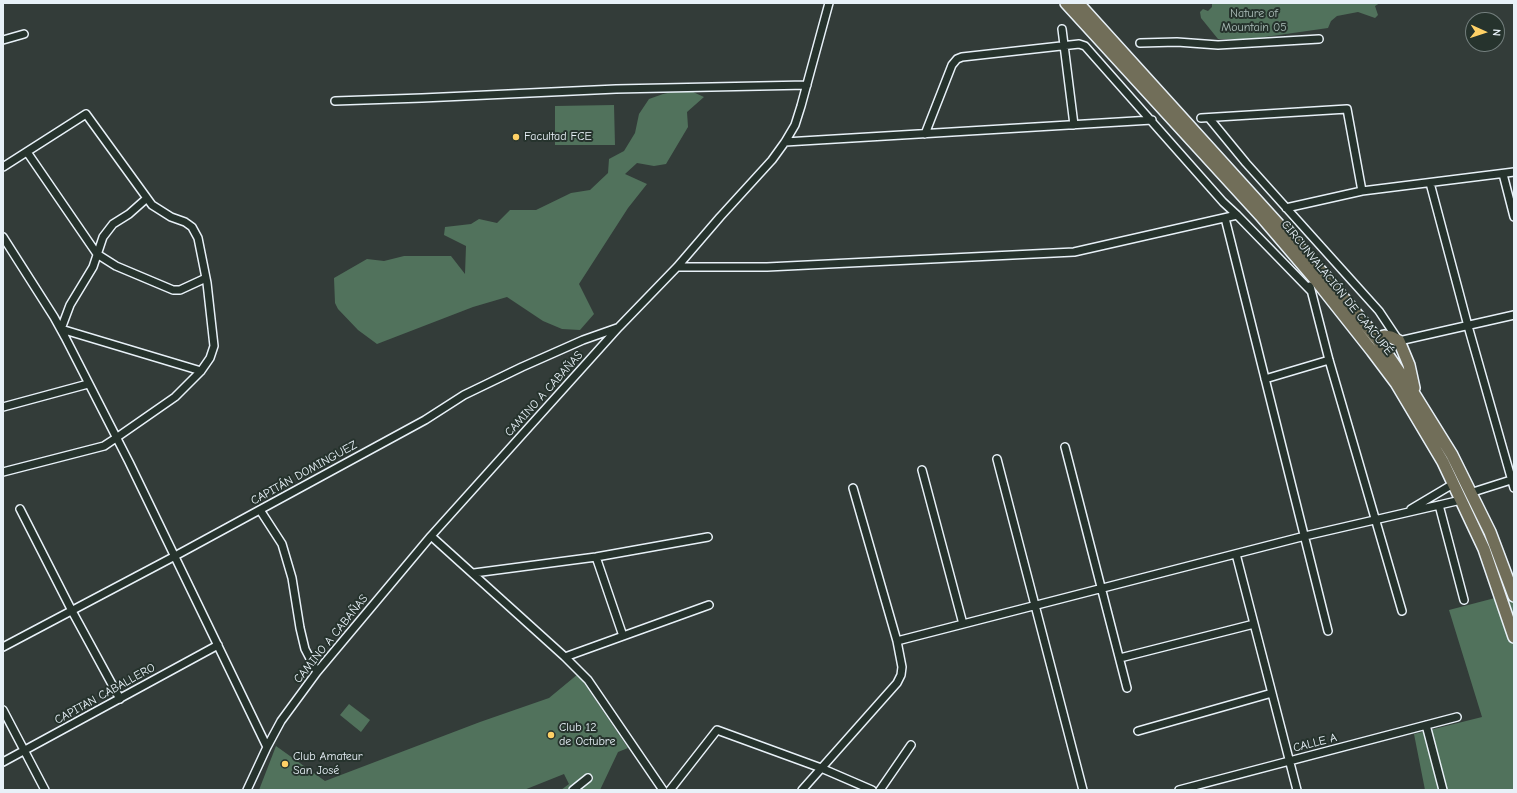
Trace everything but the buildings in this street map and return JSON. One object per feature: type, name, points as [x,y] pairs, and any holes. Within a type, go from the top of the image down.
[{"type":"highway","name":"CIRCUNVALACIÓN DE CAACUPÉ","points":[[1066,3],[1260,215],[1306,268],[1396,383],[1443,462],[1484,549],[1514,637]]},
{"type":"highway","name":"CIRCUNVALACIÓN DE CAACUPÉ","points":[[1078,3],[1328,279],[1377,340],[1416,397],[1452,455],[1490,532],[1514,596]]},
{"type":"highway","points":[[1377,340],[1384,336],[1391,337],[1399,341],[1409,365],[1416,397]]},
{"type":"street","name":"CAMINO A CABAÑAS","points":[[248,790],[267,747],[281,721],[317,672],[431,536],[619,328],[677,267],[720,216],[772,160],[795,125],[829,3]]},
{"type":"street","points":[[1062,29],[1074,125]]},
{"type":"street","points":[[3,40],[24,34]]},
{"type":"street","points":[[1140,43],[1177,42],[1218,45],[1318,39]]},
{"type":"street","points":[[925,134],[952,64],[957,59],[962,57],[1079,44],[1085,46],[1223,202],[1238,215],[1311,291]]},
{"type":"street","points":[[335,101],[616,89],[806,85]]},
{"type":"street","points":[[1201,118],[1347,109],[1362,191]]},
{"type":"street","points":[[3,167],[86,114],[152,205],[171,217],[186,222],[192,227],[198,238],[206,278],[214,346],[210,358],[201,371],[176,397],[104,446],[3,472]]},
{"type":"street","points":[[1208,118],[1286,208],[1379,310],[1399,341],[1514,315]]},
{"type":"street","points":[[785,142],[1152,120]]},
{"type":"street","points":[[28,152],[97,254],[116,266],[173,290],[180,290],[206,278]]},
{"type":"street","points":[[1286,208],[1362,191],[1514,172]]},
{"type":"street","points":[[1503,174],[1514,217]]},
{"type":"street","points":[[1430,183],[1468,326],[1513,479],[1514,488]]},
{"type":"street","points":[[61,329],[70,305],[93,267],[103,236],[113,224],[129,214],[147,198]]},
{"type":"street","points":[[677,267],[767,267],[1074,252],[1238,215]]},
{"type":"street","points":[[1225,218],[1328,631]]},
{"type":"street","points":[[3,237],[61,329],[175,556],[267,747]]},
{"type":"street","points":[[1306,268],[1330,360],[1402,611]]},
{"type":"street","name":"CAPITÁN DOMINGUEZ","points":[[3,647],[175,556],[425,420],[464,395],[522,367],[584,340],[619,328]]},
{"type":"street","points":[[61,329],[201,371]]},
{"type":"street","points":[[1265,379],[1330,360]]},
{"type":"street","points":[[3,407],[88,384]]},
{"type":"street","points":[[1065,447],[1128,688]]},
{"type":"street","points":[[997,459],[1083,790]]},
{"type":"street","points":[[922,470],[964,624]]},
{"type":"street","points":[[1470,493],[1513,479]]},
{"type":"street","points":[[1406,512],[1453,484]]},
{"type":"street","points":[[802,790],[897,683],[901,675],[902,667],[897,641],[853,488]]},
{"type":"street","points":[[897,641],[1305,536],[1461,500]]},
{"type":"street","points":[[1439,505],[1464,600]]},
{"type":"street","points":[[20,510],[72,611],[120,698]]},
{"type":"street","points":[[260,510],[282,544],[292,578],[305,649],[317,672]]},
{"type":"street","points":[[431,536],[566,657],[588,680],[663,790]]},
{"type":"street","points":[[474,573],[596,557],[708,536]]},
{"type":"street","points":[[1236,554],[1297,790]]},
{"type":"street","points":[[596,557],[623,636]]},
{"type":"street","points":[[566,657],[709,605]]},
{"type":"street","points":[[1120,658],[1254,624]]},
{"type":"street","name":"CAPITAN CABALLERO","points":[[3,762],[218,645]]},
{"type":"street","points":[[1138,730],[1272,693]]},
{"type":"street","points":[[3,710],[45,790]]},
{"type":"street","name":"CALLE A","points":[[1180,790],[1457,717]]},
{"type":"street","points":[[1426,725],[1443,790]]},
{"type":"street","points":[[670,790],[717,730],[821,768],[872,790]]},
{"type":"street","points":[[880,790],[911,745]]},
{"type":"street","points":[[573,790],[588,778]]},
{"type":"green space","name":"Nature of Mountain 05","points":[[1212,3],[1380,3],[1375,6],[1378,15],[1375,18],[1358,12],[1337,16],[1331,21],[1328,28],[1251,39],[1218,39],[1201,18],[1200,12],[1203,9],[1208,11],[1212,7]]},
{"type":"green space","points":[[676,91],[691,91],[704,97],[687,112],[688,127],[666,164],[654,166],[637,163],[625,174],[647,184],[628,208],[579,284],[594,314],[580,330],[562,329],[543,321],[507,297],[473,307],[377,344],[358,330],[338,309],[335,303],[334,278],[367,259],[384,261],[404,256],[451,256],[465,274],[466,246],[444,235],[445,227],[471,224],[479,219],[497,223],[510,210],[536,210],[571,193],[590,190],[608,173],[609,159],[624,151],[635,133],[639,114],[649,99]]},
{"type":"green space","points":[[614,105],[615,145],[555,145],[555,106]]},
{"type":"green space","points":[[1514,593],[1514,790],[1425,790],[1414,734],[1482,717],[1449,610]]},
{"type":"green space","points":[[578,674],[628,748],[618,752],[600,790],[561,790],[569,784],[564,774],[524,790],[259,790],[276,746],[325,781],[480,722],[549,698]]},
{"type":"green space","points":[[349,704],[370,720],[361,732],[340,715]]},
{"type":"place","name":"Facultad FCE","points":[[516,137]]},
{"type":"place","name":"Club 12 de Octubre","points":[[551,735]]},
{"type":"place","name":"Club Amateur San José","points":[[285,764]]}]
